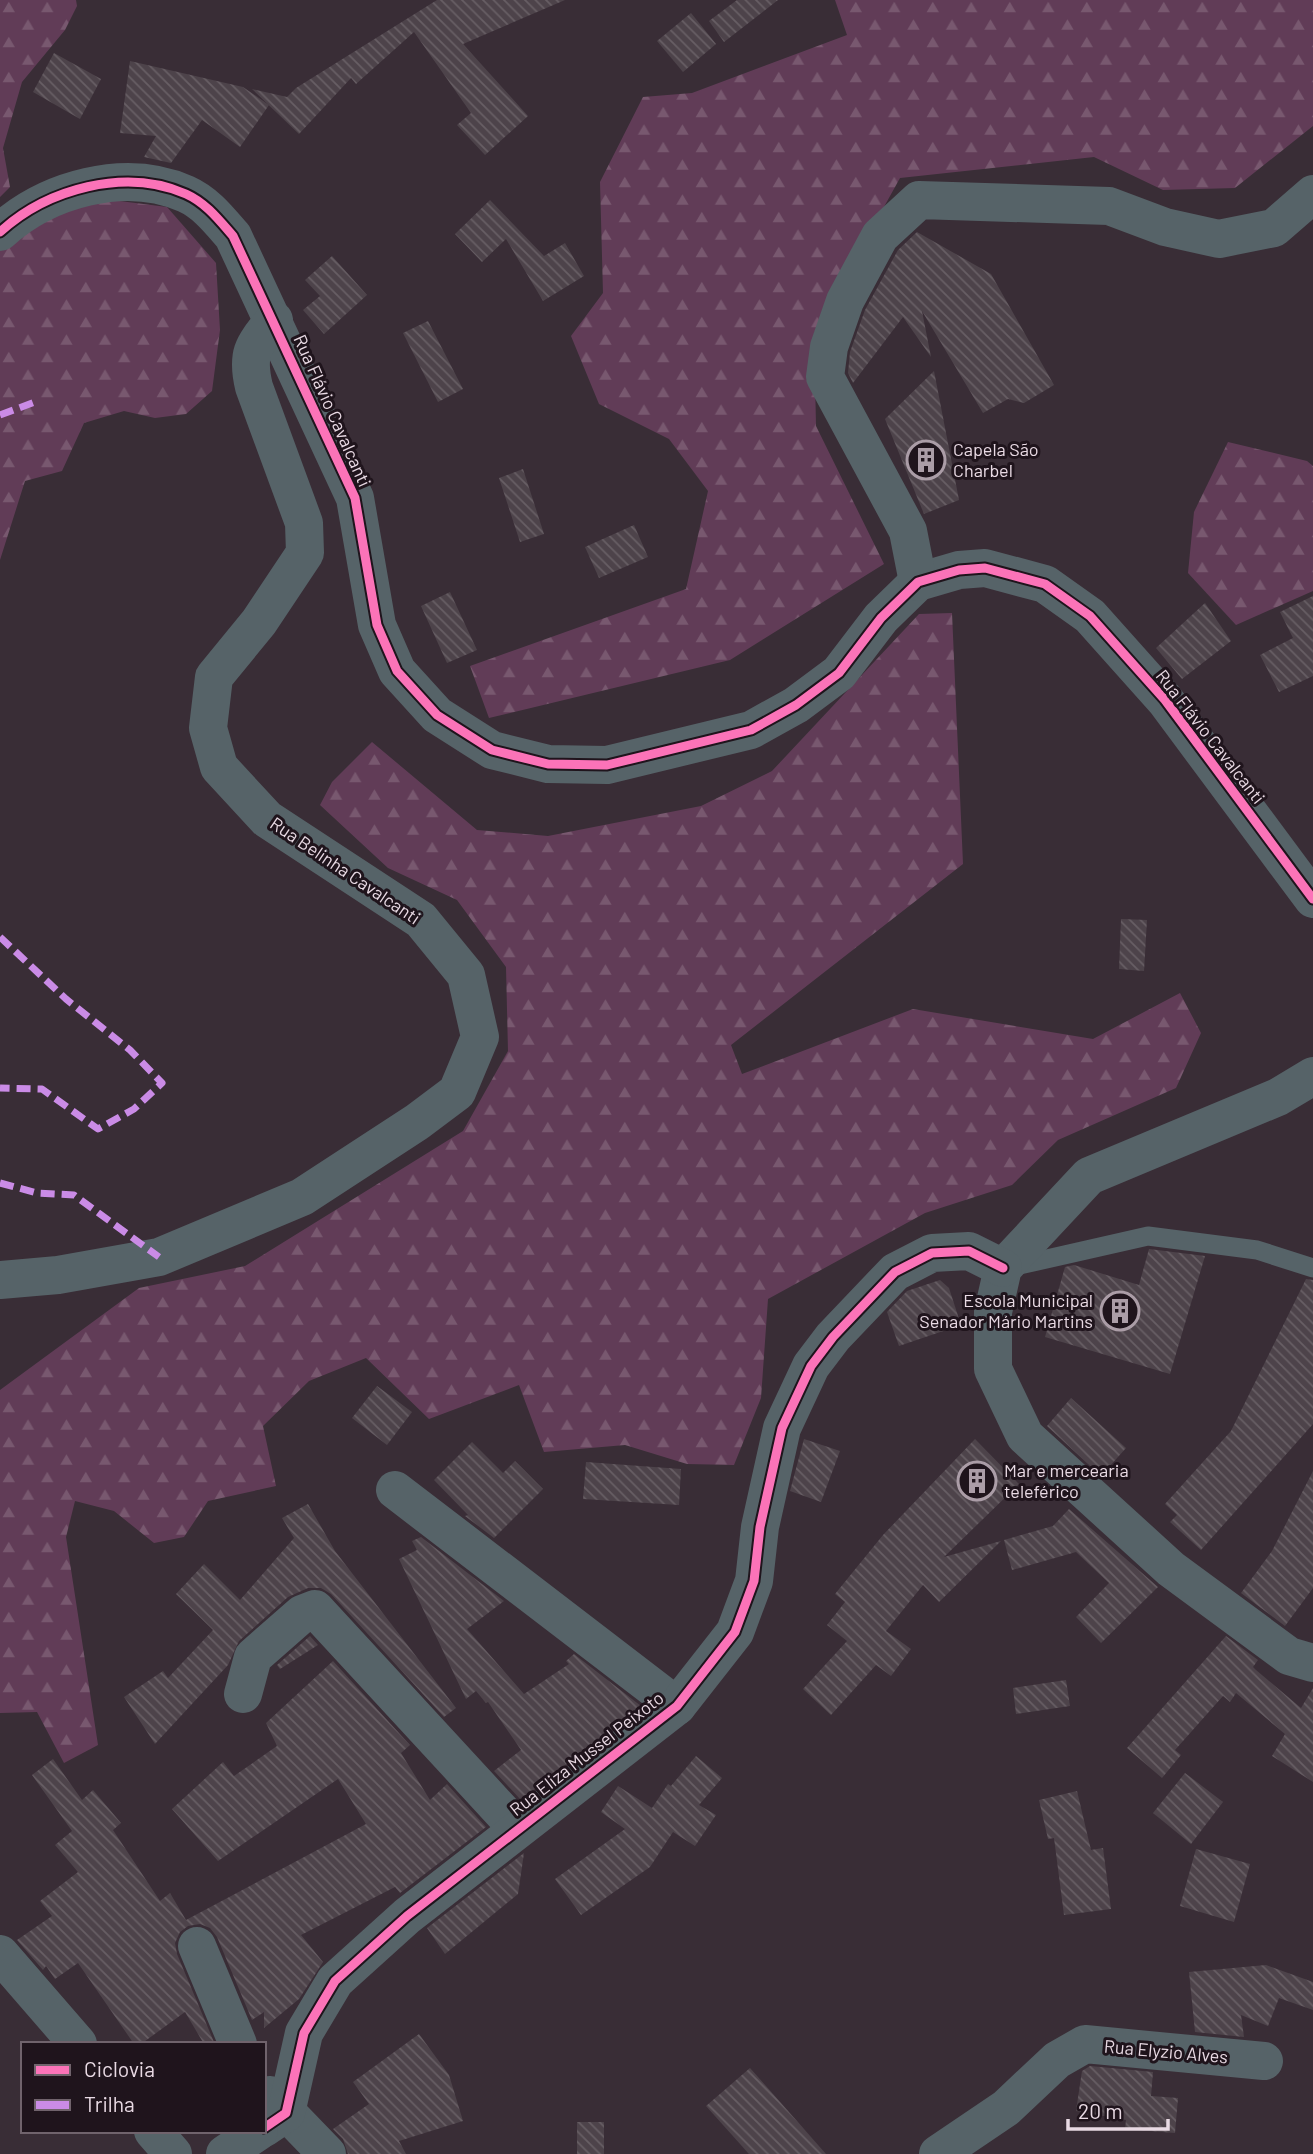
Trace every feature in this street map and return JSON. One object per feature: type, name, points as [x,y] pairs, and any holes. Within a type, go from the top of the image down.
[{"type":"street","name":"Rua Flávio Cavalcanti","points":[[0,232],[13,220],[65,193],[100,183],[142,184],[185,194],[210,209],[233,236],[355,498],[377,625],[397,671],[437,715],[492,750],[548,765],[607,765],[751,730],[796,705],[839,673],[895,603],[918,582],[959,570],[985,568],[1045,584],[1090,616],[1165,700],[1313,899]]},
{"type":"street","points":[[918,582],[908,531],[825,377],[829,347],[845,301],[880,236],[919,200],[1109,206],[1165,227],[1219,239],[1274,228],[1313,194]]},
{"type":"street","name":"Rua Belinha Cavalcanti","points":[[0,1280],[58,1275],[159,1257],[302,1198],[417,1122],[457,1091],[480,1037],[466,975],[421,920],[267,819],[219,767],[208,728],[214,677],[259,622],[305,553],[304,523],[254,387],[249,366],[253,346],[274,320]]},
{"type":"street","points":[[1313,1076],[1278,1097],[1089,1176],[1003,1268],[993,1312],[993,1369],[1025,1436],[1171,1569],[1289,1656],[1313,1663]]},
{"type":"street","name":"Rua Eliza Mussel Peixoto","points":[[268,2115],[304,2033],[335,1981],[407,1916],[677,1706],[735,1632],[754,1581],[760,1527],[782,1428],[811,1366],[864,1301],[895,1272],[932,1253],[969,1251],[1003,1268]]},
{"type":"street","points":[[395,1490],[677,1706]]},
{"type":"street","points":[[243,1694],[253,1657],[302,1614],[315,1609],[517,1828]]},
{"type":"street","points":[[197,1946],[237,2042]]},
{"type":"street","points":[[0,1954],[76,2042]]},
{"type":"street","name":"Rua Elyzio Alves","points":[[938,2154],[1006,2108],[1057,2060],[1086,2044],[1264,2061]]},
{"type":"street","points":[[268,2115],[327,2154]]},
{"type":"street","points":[[155,2133],[173,2154]]},
{"type":"street","points":[[225,2154],[248,2133]]},
{"type":"lane","points":[[1003,1268],[1149,1236],[1257,1250],[1313,1268]]},
{"type":"green space","points":[[0,0],[76,0],[77,6],[65,30],[22,82],[3,148],[10,187],[0,197]]},
{"type":"green space","points":[[835,0],[1313,0],[1313,126],[1235,188],[1163,190],[1094,157],[900,178],[814,333],[816,426],[884,564],[730,660],[489,718],[470,666],[686,589],[708,491],[669,439],[599,404],[571,336],[603,293],[600,182],[643,97],[692,93],[847,35]]},
{"type":"green space","points":[[96,198],[167,207],[216,263],[220,330],[212,391],[186,414],[155,418],[124,411],[84,423],[62,471],[25,481],[0,560],[0,251],[50,212]]},
{"type":"green space","points":[[1228,442],[1307,461],[1313,466],[1313,591],[1236,625],[1188,573],[1194,512]]},
{"type":"green space","points":[[952,613],[963,864],[731,1045],[742,1074],[913,1009],[1093,1039],[1180,993],[1201,1033],[1176,1088],[1058,1140],[1012,1185],[925,1213],[768,1299],[761,1398],[734,1465],[687,1464],[625,1445],[544,1452],[519,1385],[429,1419],[366,1358],[309,1381],[263,1426],[276,1486],[208,1501],[184,1537],[154,1543],[114,1511],[75,1501],[66,1537],[98,1745],[64,1763],[37,1712],[0,1713],[0,1390],[139,1288],[245,1266],[463,1131],[508,1051],[506,967],[457,900],[388,868],[320,805],[332,782],[372,742],[477,830],[548,836],[701,806],[772,771],[919,614]]},
{"type":"building","points":[[437,0],[565,0],[463,44],[528,116],[485,155],[457,125],[471,113],[414,32],[356,84],[351,78],[299,134],[252,89],[287,97],[296,88]]},
{"type":"building","points":[[737,0],[778,0],[724,42],[709,21]]},
{"type":"building","points":[[691,13],[716,44],[683,72],[657,41]]},
{"type":"building","points":[[54,53],[101,79],[80,119],[33,92]]},
{"type":"building","points":[[130,61],[243,87],[269,105],[240,147],[202,120],[171,163],[144,157],[156,136],[120,133]]},
{"type":"building","points":[[490,200],[544,256],[565,243],[584,276],[543,301],[506,239],[482,262],[455,234]]},
{"type":"building","points":[[917,232],[991,274],[1054,385],[1024,403],[1008,399],[983,413],[922,311],[931,357],[903,317],[853,383],[848,373],[850,352],[865,310],[898,250]]},
{"type":"building","points":[[332,256],[367,295],[324,334],[303,310],[320,296],[305,280]]},
{"type":"building","points":[[428,321],[463,389],[438,402],[403,333]]},
{"type":"building","name":"Capela São Charbel","points":[[934,371],[959,500],[924,514],[885,419]]},
{"type":"building","points":[[523,469],[544,534],[520,542],[499,478]]},
{"type":"building","points":[[634,525],[648,557],[599,578],[585,547]]},
{"type":"building","points":[[450,592],[477,650],[447,663],[421,606]]},
{"type":"building","points":[[1313,596],[1313,676],[1279,692],[1260,655],[1293,638],[1280,612]]},
{"type":"building","points":[[1205,603],[1231,641],[1182,679],[1156,648]]},
{"type":"building","points":[[1121,919],[1147,920],[1144,971],[1119,969]]},
{"type":"building","name":"Escola Municipal Senador Mário Martins","points":[[1149,1249],[1205,1256],[1170,1374],[1045,1337],[1065,1267],[1074,1265],[1139,1285]]},
{"type":"building","points":[[1306,1279],[1313,1280],[1313,1424],[1201,1550],[1170,1522],[1177,1515],[1165,1504],[1231,1431]]},
{"type":"building","points":[[940,1280],[949,1288],[961,1325],[899,1346],[887,1312],[907,1291]]},
{"type":"building","points":[[377,1386],[412,1412],[387,1445],[352,1418]]},
{"type":"building","points":[[1071,1398],[1126,1448],[1101,1476],[1047,1426]]},
{"type":"building","points":[[804,1439],[840,1451],[821,1502],[790,1491]]},
{"type":"building","points":[[975,1439],[1019,1484],[944,1557],[1001,1541],[939,1602],[923,1585],[886,1631],[911,1649],[891,1676],[876,1665],[831,1715],[803,1689],[847,1641],[827,1625],[845,1602],[835,1594],[883,1535]]},
{"type":"building","points":[[472,1442],[503,1473],[515,1461],[543,1489],[494,1538],[465,1516],[468,1515],[434,1480]]},
{"type":"building","points":[[586,1462],[681,1469],[679,1505],[583,1499]]},
{"type":"building","points":[[1313,1471],[1313,1588],[1285,1626],[1241,1593],[1272,1551]]},
{"type":"building","points":[[308,1504],[335,1551],[456,1708],[444,1717],[331,1594],[321,1588],[308,1588],[288,1597],[239,1641],[228,1665],[155,1744],[124,1697],[163,1671],[168,1678],[213,1630],[176,1594],[204,1564],[240,1600],[294,1538],[282,1518]]},
{"type":"building","points":[[1069,1509],[1158,1587],[1101,1643],[1076,1617],[1109,1583],[1076,1552],[1012,1570],[1004,1540],[1053,1526]]},
{"type":"building","points":[[421,1537],[504,1601],[467,1629],[524,1694],[569,1664],[566,1661],[574,1654],[641,1706],[521,1800],[494,1771],[521,1750],[488,1702],[476,1691],[466,1699],[399,1559],[417,1550],[412,1541]]},
{"type":"building","points":[[310,1636],[318,1645],[280,1669],[277,1665]]},
{"type":"building","points":[[1226,1636],[1258,1660],[1253,1667],[1301,1708],[1313,1688],[1313,1782],[1272,1756],[1285,1734],[1236,1693],[1230,1702],[1223,1696],[1175,1750],[1181,1755],[1162,1778],[1127,1748]]},
{"type":"building","points":[[333,1661],[410,1745],[401,1753],[430,1800],[447,1784],[486,1827],[400,1893],[395,1887],[301,1935],[323,1962],[299,1999],[264,2028],[264,2012],[252,2020],[217,1937],[210,1928],[200,1924],[188,1926],[180,1932],[175,1943],[177,1954],[214,2042],[203,2042],[185,2012],[144,2042],[133,2042],[78,1963],[55,1979],[46,1966],[43,1970],[17,1940],[52,1916],[40,1901],[78,1872],[55,1845],[72,1831],[32,1775],[53,1759],[82,1800],[93,1790],[121,1823],[113,1830],[160,1901],[170,1893],[186,1920],[366,1824],[338,1779],[218,1861],[172,1809],[223,1762],[234,1776],[277,1746],[266,1723]]},
{"type":"building","points":[[1066,1680],[1070,1706],[1016,1714],[1013,1688]]},
{"type":"building","points":[[696,1756],[722,1778],[699,1805],[716,1815],[695,1846],[673,1832],[650,1867],[581,1915],[555,1879],[625,1829],[601,1812],[618,1786],[652,1808],[668,1784],[671,1786]]},
{"type":"building","points":[[1185,1773],[1223,1802],[1191,1844],[1153,1813]]},
{"type":"building","points":[[1077,1791],[1091,1850],[1103,1848],[1111,1909],[1064,1915],[1054,1838],[1048,1839],[1039,1800]]},
{"type":"building","points":[[1196,1849],[1250,1864],[1234,1922],[1180,1906]]},
{"type":"building","points":[[524,1853],[518,1894],[445,1954],[427,1928]]},
{"type":"building","points":[[1266,1965],[1313,1982],[1313,2010],[1279,1998],[1268,2026],[1241,2015],[1244,2037],[1195,2032],[1189,1972]]},
{"type":"building","points":[[419,2034],[449,2075],[463,2121],[399,2141],[406,2154],[348,2154],[343,2139],[333,2129],[369,2104],[353,2082]]},
{"type":"building","points":[[1090,2066],[1153,2072],[1151,2096],[1178,2098],[1175,2133],[1125,2129],[1126,2120],[1076,2111],[1082,2071]]},
{"type":"building","points":[[750,2068],[826,2154],[749,2154],[706,2106]]},
{"type":"building","points":[[577,2122],[604,2122],[604,2154],[577,2154]]},
{"type":"marked path","points":[[0,415],[35,402]]},
{"type":"marked path","points":[[0,937],[66,999],[130,1050],[162,1083],[134,1109],[98,1129],[42,1089],[0,1088]]},
{"type":"marked path","points":[[0,1183],[37,1193],[74,1195],[159,1257]]},
{"type":"cycle path","points":[[0,232],[40,204],[63,194],[113,183],[138,182],[186,194],[200,202],[217,218],[233,236],[355,498],[377,625],[397,671],[437,715],[492,750],[548,764],[607,765],[751,730],[796,705],[839,673],[881,618],[918,582],[959,570],[985,568],[1045,584],[1090,616],[1165,700],[1313,899]]},
{"type":"cycle path","points":[[266,2127],[286,2113],[304,2033],[335,1981],[407,1916],[677,1706],[735,1632],[754,1581],[760,1527],[782,1428],[811,1366],[833,1337],[895,1272],[932,1253],[969,1251],[1003,1268]]},
{"type":"place","name":"Capela São Charbel","points":[[926,460]]},
{"type":"place","name":"Escola Municipal Senador Mário Martins","points":[[1120,1311]]},
{"type":"place","name":"Mar e mercearia teleférico","points":[[977,1481]]}]
